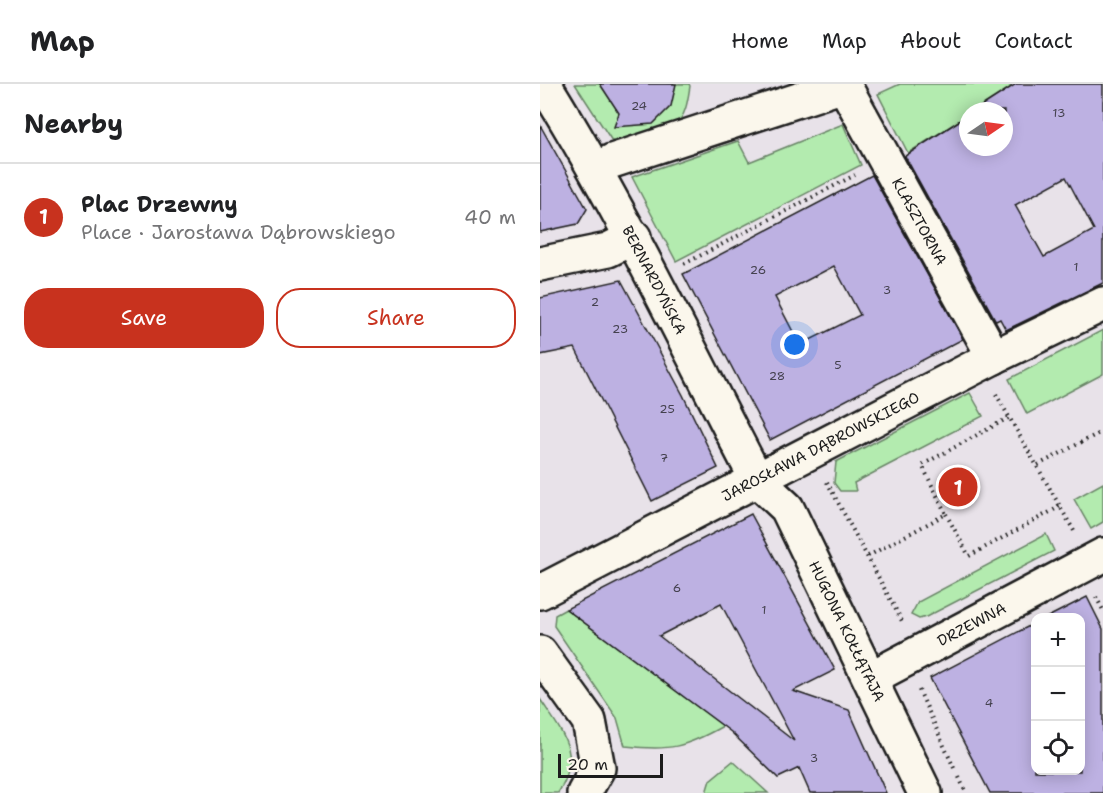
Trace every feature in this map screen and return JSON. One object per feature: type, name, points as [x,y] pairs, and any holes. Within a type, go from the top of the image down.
[{"type":"street","name":"BERNARDYŃSKA","points":[[544,84],[597,169],[757,480]]},
{"type":"street","points":[[597,169],[612,161],[844,85]]},
{"type":"street","name":"KLASZTORNA","points":[[844,85],[987,361]]},
{"type":"street","points":[[540,264],[608,250],[633,237]]},
{"type":"street","name":"JAROSŁAWA DĄBROWSKIEGO","points":[[540,592],[987,361],[1103,304]]},
{"type":"street","name":"HUGONA KOŁŁĄTAJA","points":[[757,480],[787,508],[925,793]]},
{"type":"street","name":"DRZEWNA","points":[[871,678],[1098,559]]},
{"type":"street","points":[[540,653],[589,721],[598,768],[584,793]]},
{"type":"path","points":[[680,266],[861,172]]},
{"type":"path","points":[[987,361],[1010,417],[1085,550],[1098,559]]},
{"type":"path","points":[[1010,417],[922,465],[969,556],[1061,506]]},
{"type":"path","points":[[1038,465],[1103,431]]},
{"type":"path","points":[[868,556],[946,514]]},
{"type":"green space","points":[[575,84],[600,84],[619,113],[674,92],[675,86],[668,84],[689,84],[690,86],[684,113],[679,122],[644,137],[618,142],[612,141]]},
{"type":"green space","points":[[900,84],[1009,84],[1011,87],[988,102],[959,102],[959,121],[908,153],[878,94]]},
{"type":"green space","points":[[843,124],[861,165],[676,261],[632,177],[738,141],[749,162]]},
{"type":"green space","points":[[1103,330],[1103,374],[1027,414],[1009,379]]},
{"type":"green space","points":[[970,393],[983,416],[854,483],[856,491],[840,491],[834,483],[836,462]]},
{"type":"green space","points":[[1103,483],[1103,522],[1091,529],[1074,499]]},
{"type":"green space","points":[[1046,534],[1054,551],[926,617],[919,619],[911,615],[918,602]]},
{"type":"green space","points":[[566,609],[723,726],[698,739],[676,746],[654,748],[625,746],[617,718],[554,626],[555,615]]},
{"type":"green space","points":[[540,699],[567,744],[569,767],[566,779],[558,793],[540,793]]},
{"type":"green space","points":[[733,761],[768,793],[706,793],[710,780]]},
{"type":"building","points":[[600,84],[676,84],[671,106],[653,124],[614,127],[619,113]]},
{"type":"building","points":[[1016,84],[1103,84],[1103,283],[1006,330],[1000,319],[996,321],[905,156],[959,121],[959,156],[1013,156],[1013,102],[988,102]],"holes":[[[1066,177],[1094,230],[1044,257],[1015,205]]]},
{"type":"building","points":[[540,125],[587,209],[578,224],[540,232]]},
{"type":"building","points":[[872,175],[963,339],[770,440],[683,274]],"holes":[[[834,266],[860,315],[800,345],[775,297]]]},
{"type":"building","points":[[621,280],[683,395],[718,468],[652,501],[575,348],[540,355],[540,298]]},
{"type":"building","points":[[751,514],[835,670],[793,691],[849,710],[886,793],[810,793],[799,768],[778,778],[731,732],[566,609]],"holes":[[[721,604],[794,741],[659,636]]]},
{"type":"building","points":[[1087,597],[1103,629],[1103,793],[990,793],[930,678],[1031,625],[1031,775],[1085,775],[1085,613],[1056,613]]},
{"type":"place","name":"Plac Drzewny","points":[[958,487]]}]
